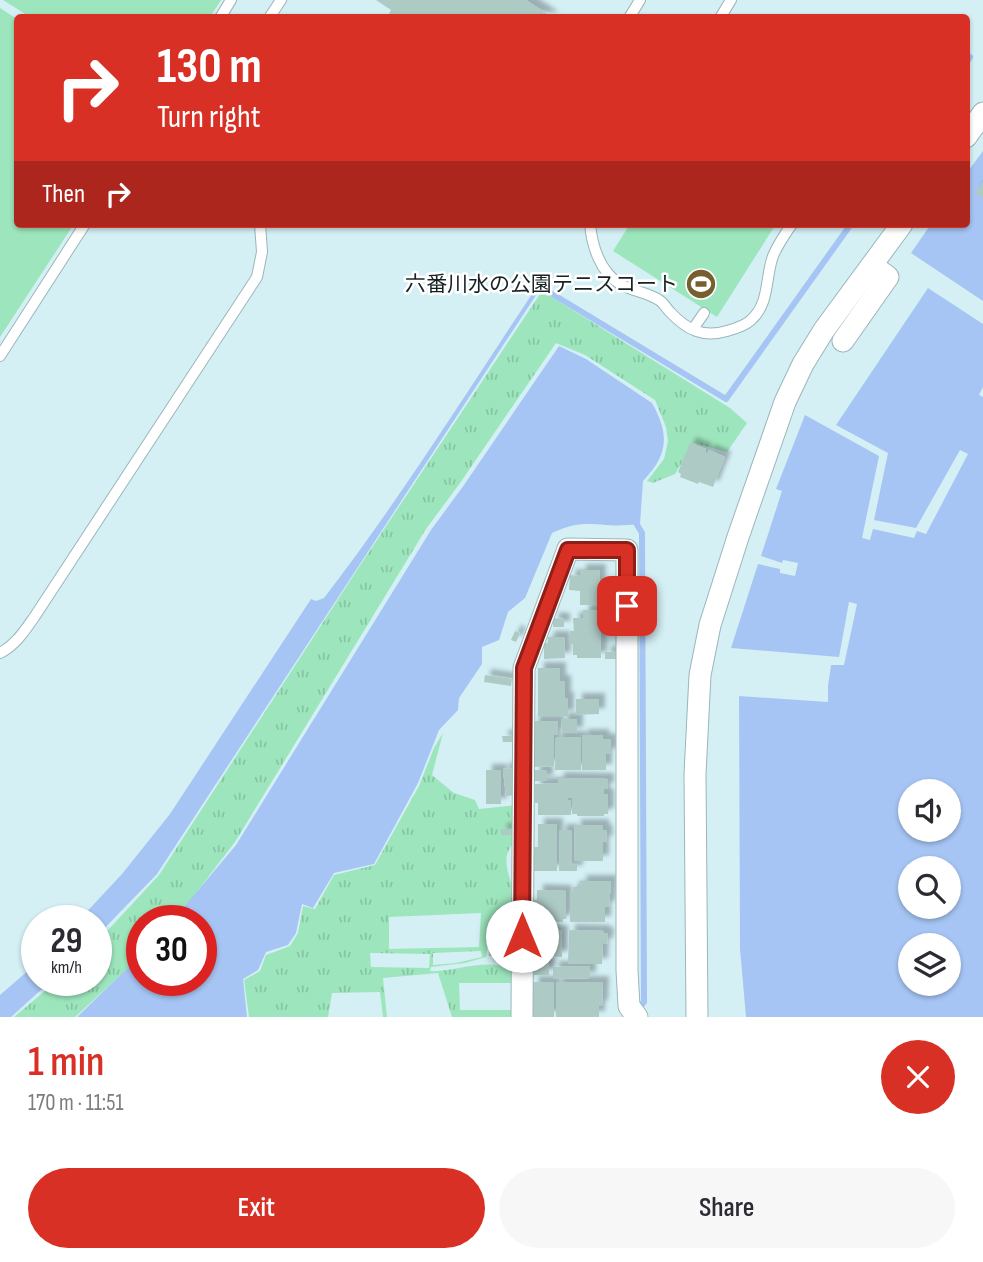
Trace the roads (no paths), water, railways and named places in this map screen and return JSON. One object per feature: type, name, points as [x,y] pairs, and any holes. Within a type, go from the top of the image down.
[{"type":"street","points":[[970,131],[983,113]]},
{"type":"street","points":[[696,1017],[695,774],[700,675],[710,625],[785,402],[803,364],[824,330],[899,228]]},
{"type":"street","points":[[844,341],[888,276],[872,265]]},
{"type":"street","points":[[522,1017],[524,668],[568,550],[627,550],[627,970],[629,1006],[637,1017]]},
{"type":"lane","points":[[0,356],[82,228]]},
{"type":"lane","points":[[0,653],[22,635],[35,616],[257,277],[262,252],[260,228]]},
{"type":"lane","points":[[590,228],[591,239],[606,271],[619,283],[662,302],[671,313],[702,334],[715,334],[749,322],[759,310],[767,291],[773,257],[785,228]]},
{"type":"lane","points":[[693,330],[704,313]]},
{"type":"water","points":[[983,151],[983,301],[911,253],[928,228],[970,228],[970,169]]},
{"type":"water","points":[[538,285],[542,286],[157,874],[112,920],[112,905],[93,905],[122,874],[170,814],[311,599],[316,601],[324,598],[434,443]]},
{"type":"water","points":[[928,288],[983,324],[983,387],[979,395],[983,397],[983,1017],[746,1017],[740,949],[739,696],[828,702],[831,665],[844,665],[857,604],[849,602],[839,657],[731,648],[758,564],[795,576],[798,563],[783,560],[782,563],[761,556],[782,491],[776,489],[805,415],[879,456],[862,538],[870,540],[873,529],[914,538],[917,531],[926,534],[968,454],[960,450],[916,528],[874,520],[888,453],[836,425]]},
{"type":"water","points":[[559,346],[586,359],[652,403],[662,425],[662,453],[643,481],[640,524],[579,524],[552,533],[525,598],[508,612],[499,640],[482,647],[482,664],[459,698],[458,710],[439,730],[418,783],[374,864],[334,873],[313,908],[302,904],[296,933],[288,945],[266,952],[258,970],[243,979],[247,1017],[77,1017],[99,996],[112,996],[112,983],[126,970],[126,996],[217,996],[217,905],[186,905],[236,845],[431,530]]},
{"type":"water","points":[[21,977],[21,996],[34,996],[11,1017],[0,1017],[0,995]]},
{"type":"waterway","points":[[537,289],[539,286],[726,399],[848,228]]},
{"type":"waterway","points":[[633,518],[642,533],[644,1002],[640,1007]]},
{"type":"place","name":"六番川水の公園テニスコート","points":[[701,284]]}]
